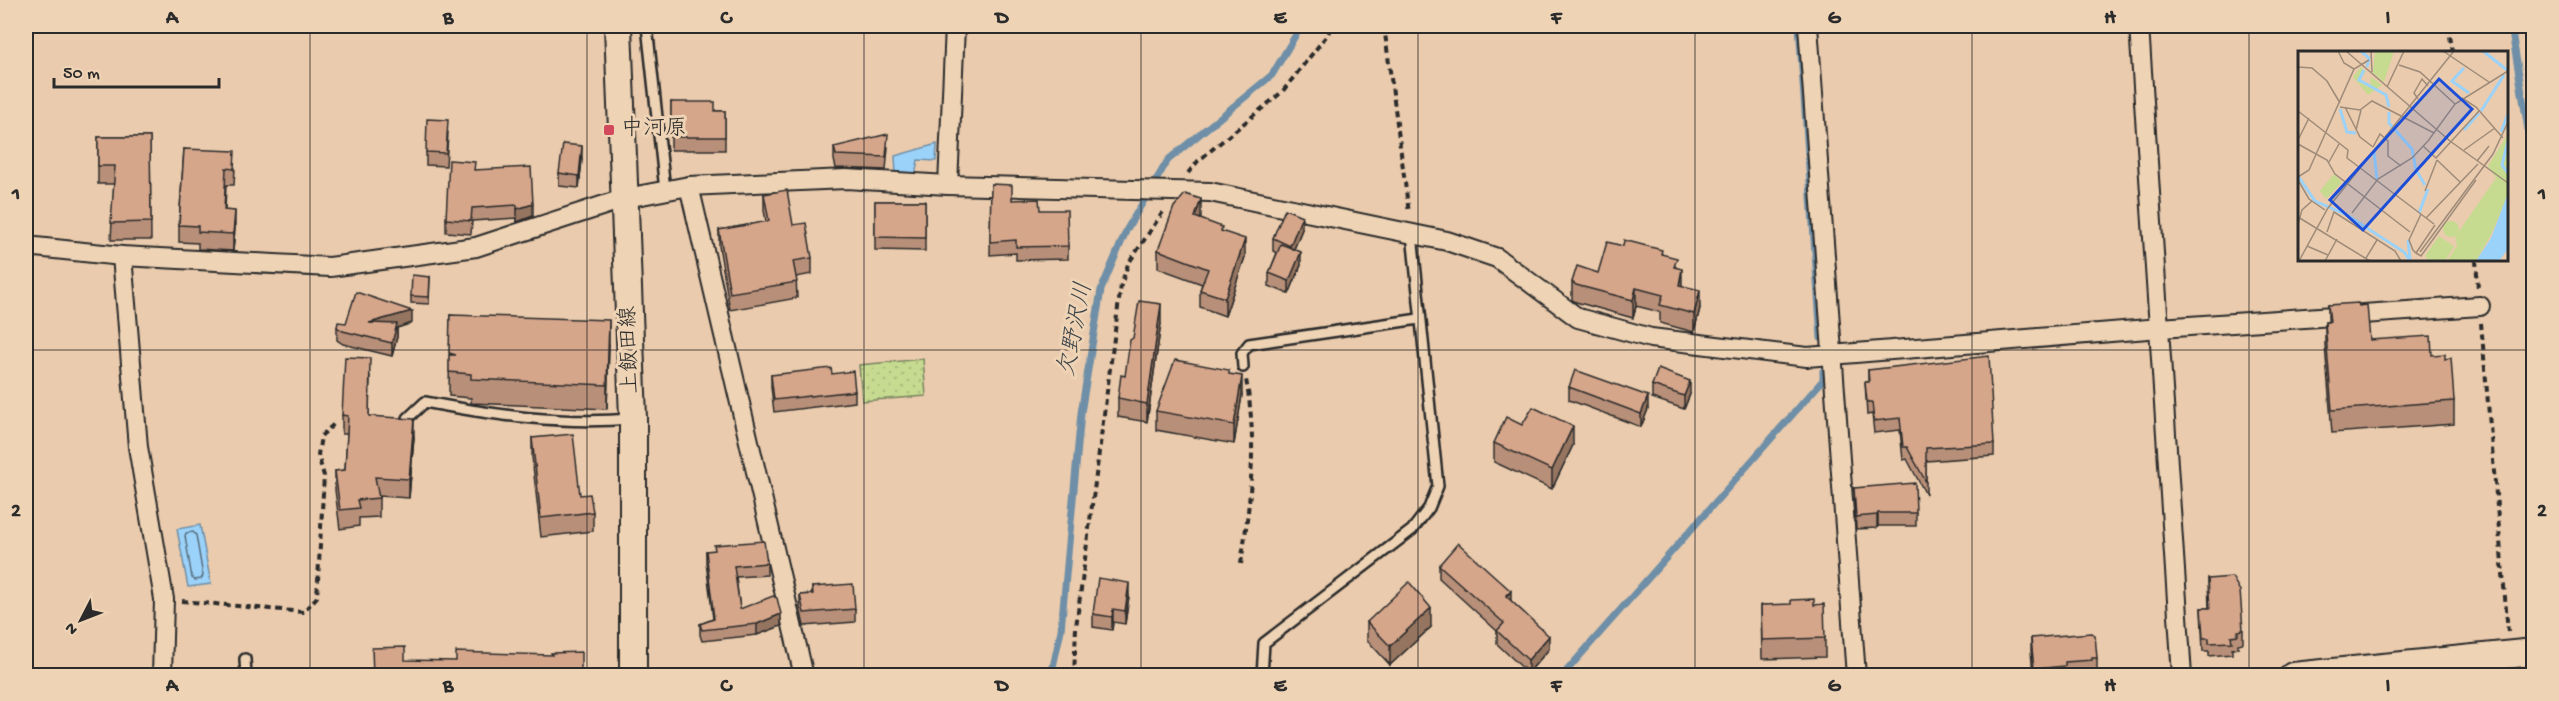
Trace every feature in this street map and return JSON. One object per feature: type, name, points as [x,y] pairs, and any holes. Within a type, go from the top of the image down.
[{"type":"main road","name":"上飯田線","points":[[618,26],[633,418],[633,675]]},
{"type":"main road","points":[[2293,675],[2534,652]]},
{"type":"street","points":[[948,185],[955,26]]},
{"type":"street","points":[[1808,26],[1856,675]]},
{"type":"street","points":[[2139,26],[2182,675]]},
{"type":"street","points":[[26,246],[122,256],[330,267],[476,247],[626,198],[664,190],[689,186],[846,179],[948,185],[1210,192],[1447,241],[1497,258],[1578,318],[1652,338],[1807,357],[2160,328],[2480,306]]},
{"type":"street","points":[[689,186],[804,675]]},
{"type":"street","points":[[122,256],[138,447],[164,599],[162,675]]},
{"type":"lane","points":[[647,26],[664,190]]},
{"type":"lane","points":[[1262,675],[1264,644],[1412,530],[1429,508],[1438,486],[1412,234]]},
{"type":"lane","points":[[1243,367],[1242,353],[1249,344],[1419,319]]},
{"type":"lane","points":[[408,418],[425,402],[511,417],[608,421],[633,418]]},
{"type":"lane","points":[[245,660],[246,675]]},
{"type":"path","points":[[1074,675],[1076,627],[1121,285],[1128,264],[1171,200],[1171,190],[1198,161],[1282,92],[1328,34],[1330,27],[1345,26]]},
{"type":"path","points":[[1384,26],[1412,234]]},
{"type":"path","points":[[2448,26],[2453,51]]},
{"type":"path","points":[[2476,261],[2509,643]]},
{"type":"path","points":[[1241,564],[1252,484],[1253,450],[1249,398],[1243,367]]},
{"type":"path","points":[[164,599],[303,612],[317,597],[324,476],[318,454],[321,436],[335,423]]},
{"type":"green space","points":[[923,359],[926,396],[862,401],[859,365]]},
{"type":"water","points":[[937,144],[936,161],[918,160],[915,176],[896,175],[895,156]]},
{"type":"water","points":[[200,525],[211,584],[188,587],[177,529]]},
{"type":"building","points":[[671,102],[715,102],[715,111],[725,111],[725,137],[671,137]]},
{"type":"building","points":[[427,119],[448,120],[446,153],[426,152]]},
{"type":"building","points":[[888,134],[886,157],[836,155],[834,147]]},
{"type":"building","points":[[98,137],[150,137],[151,222],[111,223],[115,166],[98,166]]},
{"type":"building","points":[[563,144],[582,146],[579,176],[559,173]]},
{"type":"building","points":[[184,149],[235,151],[234,169],[226,168],[224,210],[235,211],[233,234],[198,232],[198,226],[179,225]]},
{"type":"building","points":[[449,160],[475,162],[474,170],[531,167],[533,204],[517,209],[517,205],[472,208],[471,221],[446,219]]},
{"type":"building","points":[[991,184],[1012,185],[1012,200],[1039,199],[1040,210],[1067,210],[1068,246],[1016,247],[1016,240],[990,242]]},
{"type":"building","points":[[787,190],[793,225],[806,223],[812,258],[793,261],[797,282],[730,293],[719,230],[769,221],[764,194]]},
{"type":"building","points":[[1185,194],[1201,199],[1195,217],[1222,227],[1221,231],[1245,239],[1225,298],[1200,290],[1208,269],[1158,250],[1174,207]]},
{"type":"building","points":[[875,201],[925,201],[925,238],[875,237]]},
{"type":"building","points":[[1285,209],[1302,216],[1290,246],[1273,238]]},
{"type":"building","points":[[1624,240],[1662,250],[1661,254],[1677,258],[1674,267],[1682,269],[1679,285],[1700,290],[1694,314],[1660,305],[1663,295],[1636,288],[1633,300],[1572,282],[1577,266],[1598,273],[1607,242],[1623,246]]},
{"type":"building","points":[[1281,244],[1301,252],[1289,281],[1269,273]]},
{"type":"building","points":[[412,275],[430,277],[429,297],[411,296]]},
{"type":"building","points":[[356,292],[412,311],[369,323],[397,324],[392,343],[343,331],[337,327],[338,322],[346,323]]},
{"type":"building","points":[[1139,301],[1161,304],[1147,404],[1118,398],[1121,375],[1125,376]]},
{"type":"building","points":[[2358,303],[2359,306],[2367,305],[2370,340],[2431,336],[2432,355],[2445,354],[2445,359],[2451,358],[2454,401],[2332,410],[2325,322],[2330,322],[2328,305]]},
{"type":"building","points":[[450,315],[609,320],[607,385],[471,379],[471,374],[449,372],[449,355],[456,355],[449,353]]},
{"type":"building","points":[[1989,356],[1994,444],[1926,448],[1926,482],[1907,447],[1903,447],[1900,418],[1874,421],[1872,402],[1867,402],[1865,382],[1869,382],[1868,370]]},
{"type":"building","points":[[345,357],[370,358],[369,416],[414,419],[409,479],[375,477],[379,498],[357,500],[359,508],[340,510],[335,471],[345,470],[348,416],[342,415]]},
{"type":"building","points":[[1175,360],[1229,370],[1229,374],[1242,376],[1234,425],[1156,411]]},
{"type":"building","points":[[831,368],[832,374],[853,371],[855,391],[774,400],[771,375]]},
{"type":"building","points":[[1658,369],[1690,381],[1684,396],[1652,385]]},
{"type":"building","points":[[1575,370],[1648,396],[1641,414],[1569,387]]},
{"type":"building","points":[[1533,407],[1573,426],[1552,470],[1494,443],[1506,417],[1522,425]]},
{"type":"building","points":[[573,434],[580,495],[590,494],[593,512],[541,518],[532,438]]},
{"type":"building","points":[[1915,483],[1916,513],[1878,513],[1856,517],[1854,488]]},
{"type":"building","points":[[764,541],[767,563],[734,566],[740,609],[773,596],[777,598],[781,614],[757,624],[702,630],[700,624],[714,619],[706,551],[715,550],[714,545]]},
{"type":"building","points":[[1458,543],[1511,591],[1506,596],[1549,636],[1528,660],[1497,631],[1504,623],[1439,565]]},
{"type":"building","points":[[2232,577],[2240,591],[2243,630],[2238,631],[2238,635],[2231,636],[2232,642],[2209,643],[2209,638],[2203,638],[2201,608],[2210,608],[2208,579]]},
{"type":"building","points":[[1098,578],[1129,583],[1125,611],[1113,609],[1112,617],[1093,614]]},
{"type":"building","points":[[1409,582],[1431,608],[1390,646],[1367,622]]},
{"type":"building","points":[[853,584],[855,609],[804,613],[800,595],[813,594],[812,587]]},
{"type":"building","points":[[1814,599],[1814,605],[1824,604],[1825,638],[1762,640],[1761,605],[1791,604],[1791,600]]},
{"type":"building","points":[[2091,633],[2095,635],[2097,658],[2065,662],[2065,666],[2034,669],[2031,638]]},
{"type":"building","points":[[405,647],[405,660],[456,661],[456,652],[552,655],[551,653],[581,652],[581,675],[373,675],[372,648]]},
{"type":"waterway","name":"欠野沢川","points":[[1051,676],[1061,630],[1081,413],[1101,290],[1127,229],[1168,160],[1272,75],[1301,26]]},
{"type":"waterway","points":[[1799,26],[1821,338]]},
{"type":"waterway","points":[[2511,26],[2534,166]]},
{"type":"waterway","points":[[1562,676],[1823,380],[1823,371]]},
{"type":"place","name":"中河原","points":[[609,130]]}]
